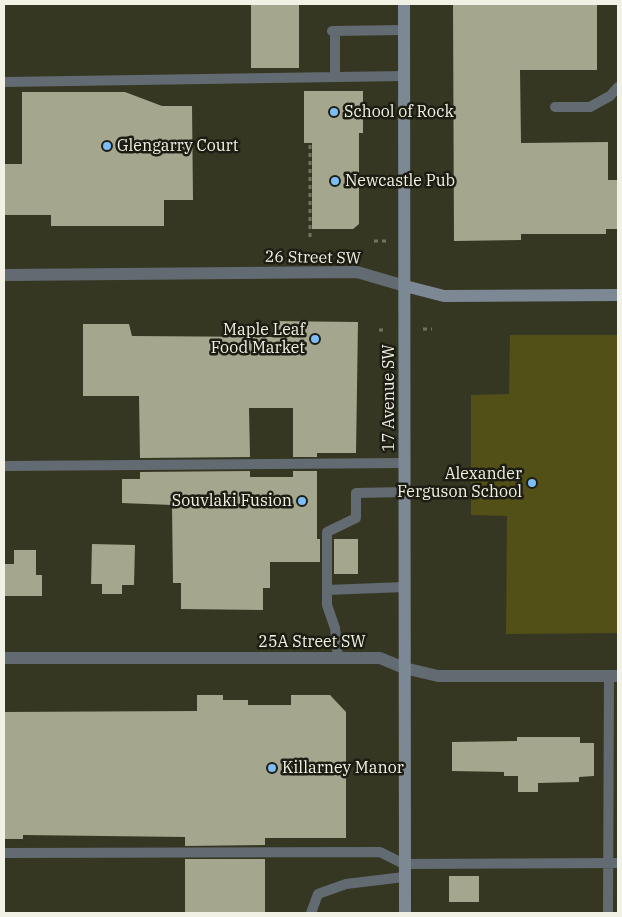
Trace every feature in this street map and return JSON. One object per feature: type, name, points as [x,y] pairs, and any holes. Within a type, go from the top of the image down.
[{"type":"main road","name":"17 Avenue SW","points":[[404,4],[405,913]]},
{"type":"main road","name":"26 Street SW","points":[[405,286],[444,296],[618,295]]},
{"type":"street","name":"26 Street SW","points":[[4,275],[357,272],[405,286]]},
{"type":"street","name":"25A Street SW","points":[[4,658],[380,658],[404,668],[438,676],[614,676]]},
{"type":"lane","points":[[335,77],[333,31],[404,30]]},
{"type":"lane","points":[[4,82],[404,76]]},
{"type":"lane","points":[[555,107],[590,107],[610,96],[618,87]]},
{"type":"lane","points":[[4,466],[404,463]]},
{"type":"lane","points":[[338,658],[335,628],[327,605],[327,532],[356,518],[356,493],[404,492]]},
{"type":"lane","points":[[327,590],[404,587]]},
{"type":"lane","points":[[608,913],[613,864],[614,676]]},
{"type":"lane","points":[[4,853],[380,852],[404,864],[613,864]]},
{"type":"lane","points":[[311,913],[318,894],[346,884],[404,877]]},
{"type":"path","points":[[310,145],[310,237]]},
{"type":"shaded area","name":"Alexander Ferguson School","points":[[510,335],[618,335],[618,633],[506,634],[507,516],[471,515],[471,395],[509,394]]},
{"type":"building","points":[[251,4],[299,4],[299,68],[251,68]]},
{"type":"building","points":[[453,4],[597,4],[597,70],[520,70],[521,143],[608,142],[608,180],[618,180],[618,229],[606,229],[606,234],[521,234],[521,240],[454,241]]},
{"type":"building","points":[[304,91],[363,91],[363,133],[359,133],[359,224],[353,229],[312,229],[312,143],[304,143]]},
{"type":"building","name":"Glengarry Court","points":[[22,92],[125,92],[162,106],[192,106],[193,200],[164,200],[164,226],[51,226],[51,215],[4,215],[4,164],[22,164]]},
{"type":"building","points":[[273,321],[358,322],[356,453],[317,453],[317,457],[293,457],[293,408],[249,408],[250,457],[140,458],[139,396],[83,396],[83,324],[129,324],[132,336],[272,337]]},
{"type":"building","points":[[250,471],[250,477],[293,477],[293,471],[317,471],[317,539],[320,539],[320,562],[270,562],[270,588],[263,588],[263,610],[181,609],[181,583],[173,583],[172,505],[122,503],[122,479],[140,479],[140,472]]},
{"type":"building","points":[[334,539],[358,539],[358,574],[334,574]]},
{"type":"building","points":[[92,544],[135,545],[134,585],[122,585],[122,594],[102,594],[102,584],[91,584]]},
{"type":"building","points":[[14,550],[36,550],[36,575],[42,575],[42,596],[4,596],[4,564],[14,564]]},
{"type":"building","points":[[197,695],[223,695],[223,700],[248,700],[248,705],[291,705],[291,695],[330,695],[346,712],[346,838],[265,838],[265,845],[185,846],[185,837],[23,835],[23,839],[4,839],[4,712],[197,711]]},
{"type":"building","points":[[517,737],[580,737],[580,743],[594,743],[594,776],[579,777],[579,782],[538,783],[538,792],[518,792],[518,776],[504,776],[504,772],[452,771],[452,742],[517,741]]},
{"type":"building","points":[[185,859],[265,859],[265,913],[185,913]]},
{"type":"building","points":[[449,876],[479,876],[479,902],[449,902]]},
{"type":"place","name":"School of Rock","points":[[334,112]]},
{"type":"place","name":"Glengarry Court","points":[[107,146]]},
{"type":"place","name":"Newcastle Pub","points":[[335,181]]},
{"type":"place","name":"Maple Leaf Food Market","points":[[315,339]]},
{"type":"place","name":"Alexander Ferguson School","points":[[532,483]]},
{"type":"place","name":"Souvlaki Fusion","points":[[302,501]]},
{"type":"place","name":"Killarney Manor","points":[[272,768]]}]
